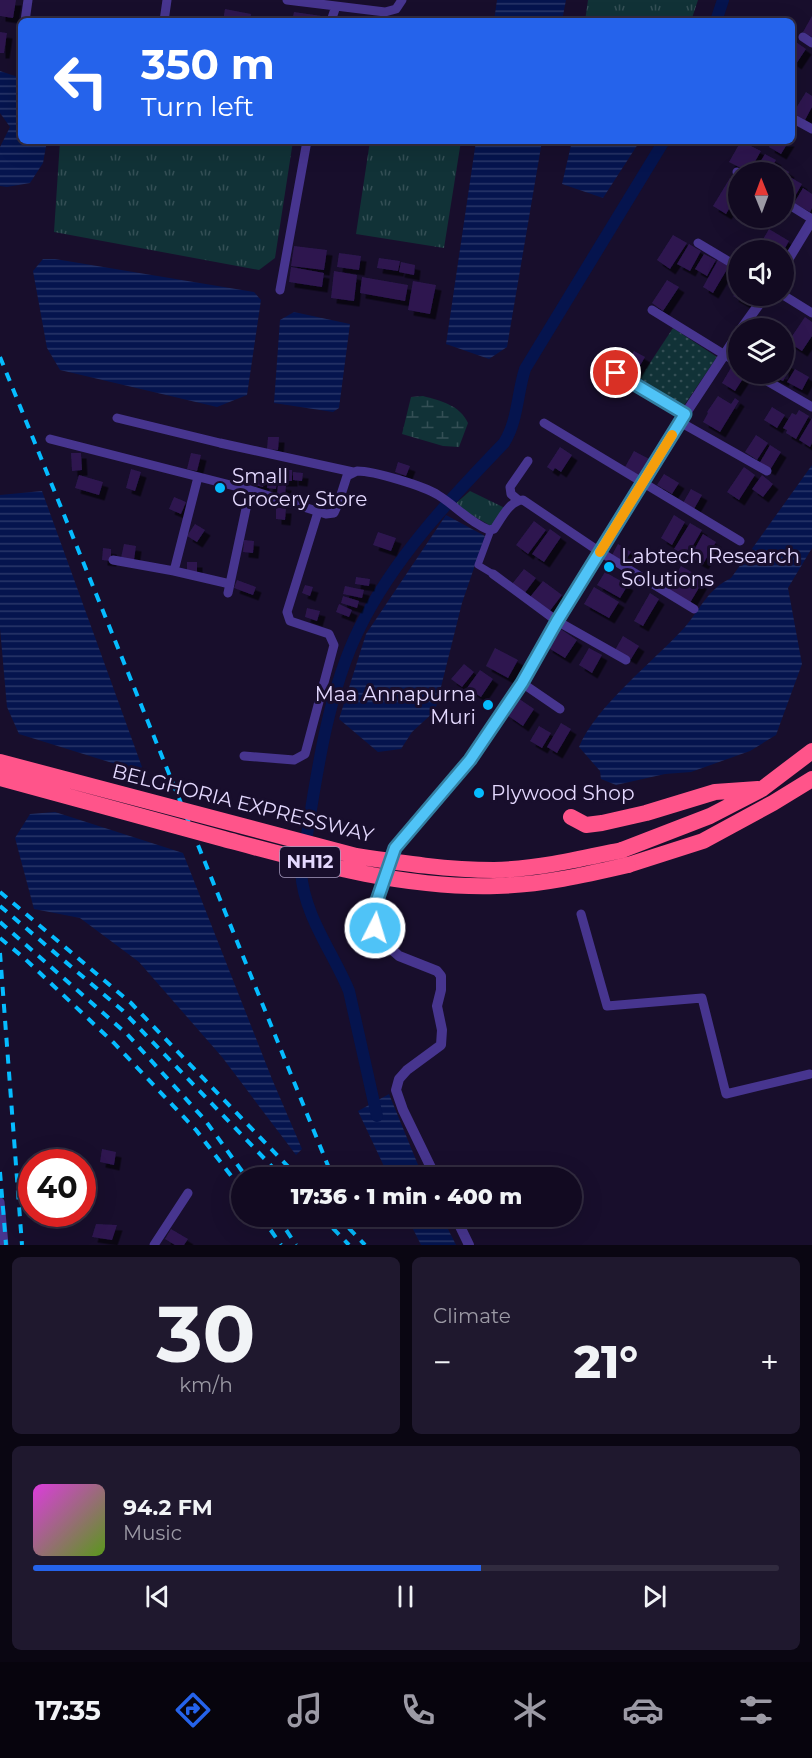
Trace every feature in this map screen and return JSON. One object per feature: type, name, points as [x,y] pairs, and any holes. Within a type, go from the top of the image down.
[{"type":"highway","name":"BELGHORIA EXPRESSWAY","points":[[0,778],[305,861],[397,879],[496,886],[567,878],[625,858],[762,789],[812,751]]},
{"type":"highway","name":"BELGHORIA EXPRESSWAY","points":[[0,762],[357,856],[413,864],[496,870],[625,858],[704,842],[812,779]]},
{"type":"highway","points":[[571,817],[586,825],[602,823],[715,792],[762,789]]},
{"type":"street","points":[[25,18],[28,0]]},
{"type":"street","points":[[164,18],[167,0]]},
{"type":"street","points":[[287,0],[385,12],[396,9],[402,0]]},
{"type":"street","points":[[332,18],[336,6]]},
{"type":"street","points":[[803,37],[812,43]]},
{"type":"street","points":[[795,120],[812,129]]},
{"type":"street","points":[[280,290],[306,144]]},
{"type":"street","points":[[794,208],[812,220],[794,250]]},
{"type":"street","points":[[698,243],[728,261]]},
{"type":"street","points":[[794,302],[812,313]]},
{"type":"street","points":[[652,310],[728,358]]},
{"type":"street","points":[[431,1167],[403,1110],[396,1090],[399,1078],[407,1070],[441,1045],[442,1030],[437,1006],[442,983],[441,976],[436,971],[399,956],[387,947],[379,938],[375,928],[374,909],[395,848],[470,760],[522,683],[557,621],[728,348]]},
{"type":"street","points":[[616,373],[766,471]]},
{"type":"street","points":[[772,384],[812,407]]},
{"type":"street","points":[[117,418],[220,443],[353,472],[362,471],[416,485],[440,496],[456,510],[491,530]]},
{"type":"street","points":[[544,423],[644,481],[740,541]]},
{"type":"street","points":[[50,439],[250,490],[318,512],[336,508],[346,476],[353,472]]},
{"type":"street","points":[[528,461],[510,487],[511,494],[518,500],[528,502],[600,552],[694,609]]},
{"type":"street","points":[[174,571],[198,477]]},
{"type":"street","points":[[113,560],[174,571],[229,589],[250,490]]},
{"type":"street","points":[[518,500],[491,530],[478,565],[557,621],[626,660]]},
{"type":"street","points":[[244,756],[294,760],[304,754],[308,743],[334,645],[329,634],[290,621],[287,612],[318,512]]},
{"type":"street","points":[[522,683],[560,708]]},
{"type":"street","points":[[581,914],[607,1006],[702,998],[726,1094],[810,1074]]},
{"type":"street","points":[[154,1245],[188,1193]]},
{"type":"street","points":[[0,1202],[3,1245]]},
{"type":"street","points":[[460,1227],[469,1245]]},
{"type":"green space","points":[[588,0],[698,0],[692,18],[585,18]]},
{"type":"green space","points":[[60,144],[293,144],[275,258],[259,270],[54,232]]},
{"type":"green space","points":[[370,144],[461,144],[444,248],[356,234]]},
{"type":"green space","points":[[673,328],[717,357],[683,407],[640,378]]},
{"type":"green space","points":[[423,396],[455,408],[465,417],[468,423],[459,447],[443,446],[402,434],[411,397]]},
{"type":"green space","points":[[470,491],[505,508],[491,526],[454,505]]},
{"type":"shaded area","points":[[497,0],[566,0],[563,18],[494,18]]},
{"type":"shaded area","points":[[0,71],[18,77],[18,144],[46,144],[43,163],[30,183],[0,186],[0,147],[10,127],[0,113]]},
{"type":"shaded area","points":[[476,144],[541,144],[507,347],[489,359],[446,344]]},
{"type":"shaded area","points":[[571,144],[638,144],[603,198],[562,184]]},
{"type":"shaded area","points":[[43,259],[55,259],[254,292],[261,300],[247,395],[217,407],[60,370],[47,348],[33,271]]},
{"type":"shaded area","points":[[294,312],[350,324],[339,408],[333,412],[274,403],[280,320]]},
{"type":"shaded area","points":[[812,465],[812,548],[788,588],[802,664],[776,735],[750,751],[691,772],[665,774],[616,785],[601,779],[600,771],[579,747],[587,732],[612,700],[685,627],[711,593],[731,578]]},
{"type":"shaded area","points":[[42,491],[142,767],[138,771],[19,734],[7,707],[0,628],[0,495]]},
{"type":"shaded area","points":[[446,515],[485,536],[462,603],[435,711],[412,732],[401,749],[378,752],[339,719],[366,634]]},
{"type":"shaded area","points":[[55,812],[183,853],[302,1149],[296,1155],[222,1057],[139,962],[80,918],[34,909],[15,838],[30,814]]},
{"type":"shaded area","points":[[389,1094],[419,1167],[384,1167],[358,1111]]},
{"type":"shaded area","points":[[412,1227],[447,1227],[456,1245],[421,1245]]},
{"type":"building","points":[[0,0],[16,0],[13,18],[0,16]]},
{"type":"building","points":[[225,9],[251,14],[250,18],[224,18]]},
{"type":"building","points":[[294,12],[322,16],[322,18],[293,18]]},
{"type":"building","points":[[812,16],[812,37],[803,32]]},
{"type":"building","points":[[0,32],[7,33],[4,53],[0,53]]},
{"type":"building","points":[[795,44],[806,49],[796,64],[795,63]]},
{"type":"building","points":[[806,92],[812,96],[812,107],[805,120],[795,114],[795,110]]},
{"type":"building","points":[[739,144],[747,144],[761,151],[755,162],[729,162]]},
{"type":"building","points":[[770,144],[787,144],[781,154],[769,147]]},
{"type":"building","points":[[765,154],[776,160],[775,162],[760,162]]},
{"type":"building","points":[[794,179],[802,184],[794,198]]},
{"type":"building","points":[[728,181],[726,214],[713,206]]},
{"type":"building","points":[[803,188],[812,194],[810,212],[794,203]]},
{"type":"building","points":[[769,229],[787,240],[763,240]]},
{"type":"building","points":[[673,235],[687,243],[670,269],[657,260]]},
{"type":"building","points":[[689,244],[701,251],[690,271],[677,264]]},
{"type":"building","points":[[294,246],[327,250],[324,270],[291,266]]},
{"type":"building","points":[[339,253],[361,256],[359,270],[337,267]]},
{"type":"building","points":[[704,254],[716,260],[707,276],[695,269]]},
{"type":"building","points":[[379,258],[400,261],[398,271],[377,268]]},
{"type":"building","points":[[718,260],[728,265],[713,293],[703,287]]},
{"type":"building","points":[[401,262],[415,265],[414,275],[399,272]]},
{"type":"building","points":[[291,267],[324,273],[322,287],[289,282]]},
{"type":"building","points":[[334,271],[357,275],[354,301],[331,298]]},
{"type":"building","points":[[362,277],[408,285],[405,301],[360,293]]},
{"type":"building","points":[[667,280],[679,287],[663,311],[652,303]]},
{"type":"building","points":[[413,281],[436,285],[430,314],[408,310]]},
{"type":"building","points":[[805,317],[812,322],[812,336],[802,351],[794,346],[794,333]]},
{"type":"building","points":[[634,351],[645,357],[631,381],[620,375]]},
{"type":"building","points":[[795,369],[809,377],[802,390],[791,384],[794,384]]},
{"type":"building","points":[[728,373],[728,384],[740,384],[735,391],[722,383]]},
{"type":"building","points":[[718,396],[731,404],[735,398],[739,401],[720,432],[703,422]]},
{"type":"building","points":[[772,407],[785,415],[777,428],[764,420]]},
{"type":"building","points":[[799,410],[809,416],[796,439],[786,433],[787,430],[783,428],[792,413],[796,415]]},
{"type":"building","points":[[812,418],[812,443],[810,447],[799,440]]},
{"type":"building","points":[[756,435],[768,443],[757,460],[745,452]]},
{"type":"building","points":[[268,437],[279,437],[278,450],[267,449]]},
{"type":"building","points":[[770,445],[781,452],[770,470],[759,464]]},
{"type":"building","points":[[560,447],[572,455],[561,472],[547,467]]},
{"type":"building","points":[[634,451],[651,460],[641,477],[625,467]]},
{"type":"building","points":[[71,453],[81,453],[82,470],[72,471]]},
{"type":"building","points":[[191,453],[201,455],[197,471],[187,469]]},
{"type":"building","points":[[398,462],[410,466],[406,476],[395,472]]},
{"type":"building","points":[[744,467],[755,475],[739,500],[727,492]]},
{"type":"building","points":[[131,469],[141,472],[135,491],[126,488]]},
{"type":"building","points":[[281,470],[292,470],[292,481],[280,481]]},
{"type":"building","points":[[293,472],[303,473],[302,481],[293,480]]},
{"type":"building","points":[[254,474],[266,478],[263,487],[251,484]]},
{"type":"building","points":[[664,474],[679,483],[672,494],[657,485]]},
{"type":"building","points":[[79,475],[103,482],[99,495],[75,488]]},
{"type":"building","points":[[762,475],[773,484],[763,497],[752,489]]},
{"type":"building","points":[[268,479],[277,479],[276,489],[267,488]]},
{"type":"building","points":[[278,484],[286,485],[285,496],[277,495]]},
{"type":"building","points":[[691,489],[702,495],[694,509],[683,503]]},
{"type":"building","points":[[174,497],[186,502],[181,514],[169,509]]},
{"type":"building","points":[[276,508],[286,508],[285,520],[276,519]]},
{"type":"building","points":[[674,515],[685,522],[672,545],[661,538]]},
{"type":"building","points":[[534,521],[546,530],[528,554],[516,545]]},
{"type":"building","points":[[690,523],[702,530],[687,556],[674,549]]},
{"type":"building","points":[[195,524],[205,530],[197,542],[187,536]]},
{"type":"building","points":[[550,529],[561,537],[544,562],[532,554]]},
{"type":"building","points":[[378,532],[396,538],[391,551],[373,545]]},
{"type":"building","points":[[703,534],[716,542],[703,564],[690,557]]},
{"type":"building","points":[[244,540],[254,541],[253,553],[243,552]]},
{"type":"building","points":[[124,544],[136,546],[134,560],[121,558]]},
{"type":"building","points":[[618,544],[631,552],[624,562],[612,555]]},
{"type":"building","points":[[103,548],[111,549],[111,561],[102,560]]},
{"type":"building","points":[[187,562],[197,562],[197,574],[187,574]]},
{"type":"building","points":[[681,566],[704,579],[690,603],[667,590]]},
{"type":"building","points":[[524,569],[536,578],[524,594],[512,584]]},
{"type":"building","points":[[605,572],[628,585],[620,598],[597,585]]},
{"type":"building","points":[[356,577],[370,579],[369,586],[355,584]]},
{"type":"building","points":[[237,580],[256,587],[253,595],[234,588]]},
{"type":"building","points":[[543,581],[562,595],[549,612],[530,597]]},
{"type":"building","points":[[305,585],[313,587],[310,596],[302,593]]},
{"type":"building","points":[[345,586],[364,590],[362,598],[343,594]]},
{"type":"building","points":[[594,587],[619,602],[609,618],[584,604]]},
{"type":"building","points":[[650,593],[659,599],[643,626],[634,621]]},
{"type":"building","points":[[343,596],[359,601],[357,608],[341,603]]},
{"type":"building","points":[[339,604],[352,610],[349,617],[336,612]]},
{"type":"building","points":[[307,608],[320,611],[317,621],[305,617]]},
{"type":"building","points":[[559,628],[577,640],[565,658],[547,647]]},
{"type":"building","points":[[623,636],[639,646],[631,659],[615,650]]},
{"type":"building","points":[[495,648],[518,660],[508,678],[486,666]]},
{"type":"building","points":[[589,648],[602,655],[592,673],[579,665]]},
{"type":"building","points":[[464,664],[474,672],[462,687],[451,679]]},
{"type":"building","points":[[480,670],[493,679],[481,697],[467,688]]},
{"type":"building","points":[[518,698],[534,709],[523,726],[507,715]]},
{"type":"building","points":[[561,723],[571,729],[557,753],[547,747]]},
{"type":"building","points":[[539,726],[551,733],[542,748],[530,741]]},
{"type":"building","points":[[102,1149],[116,1152],[114,1165],[100,1162]]},
{"type":"building","points":[[96,1224],[117,1225],[112,1240],[92,1237]]},
{"type":"building","points":[[171,1229],[188,1239],[184,1245],[175,1245],[165,1239]]},
{"type":"waterway","points":[[717,18],[723,0]]},
{"type":"waterway","points":[[377,1116],[349,991],[313,919],[303,888],[301,872],[322,748],[337,686],[359,629],[389,578],[443,508],[509,435],[525,369],[662,144]]},
{"type":"railway","points":[[0,357],[329,1167]]},
{"type":"railway","points":[[0,892],[131,1003],[288,1167]]},
{"type":"railway","points":[[0,906],[122,1010],[272,1167]]},
{"type":"railway","points":[[0,922],[127,1034],[205,1120],[239,1167]]},
{"type":"railway","points":[[0,938],[114,1043],[196,1130],[231,1176]]},
{"type":"railway","points":[[0,953],[22,1245]]},
{"type":"railway","points":[[0,1172],[6,1245]]},
{"type":"railway","points":[[269,1227],[281,1245]]},
{"type":"railway","points":[[284,1227],[296,1245]]},
{"type":"railway","points":[[332,1227],[349,1245]]},
{"type":"railway","points":[[348,1227],[365,1245]]},
{"type":"slow traffic","points":[[600,552],[672,435]]},
{"type":"place","name":"Small Grocery Store","points":[[220,488]]},
{"type":"place","name":"Labtech Research Solutions","points":[[609,567]]},
{"type":"place","name":"Maa Annapurna Muri","points":[[488,705]]},
{"type":"place","name":"Plywood Shop","points":[[479,793]]},
{"type":"route","points":[[375,928],[374,909],[395,848],[470,760],[522,683],[557,621],[685,414],[616,373]]}]
